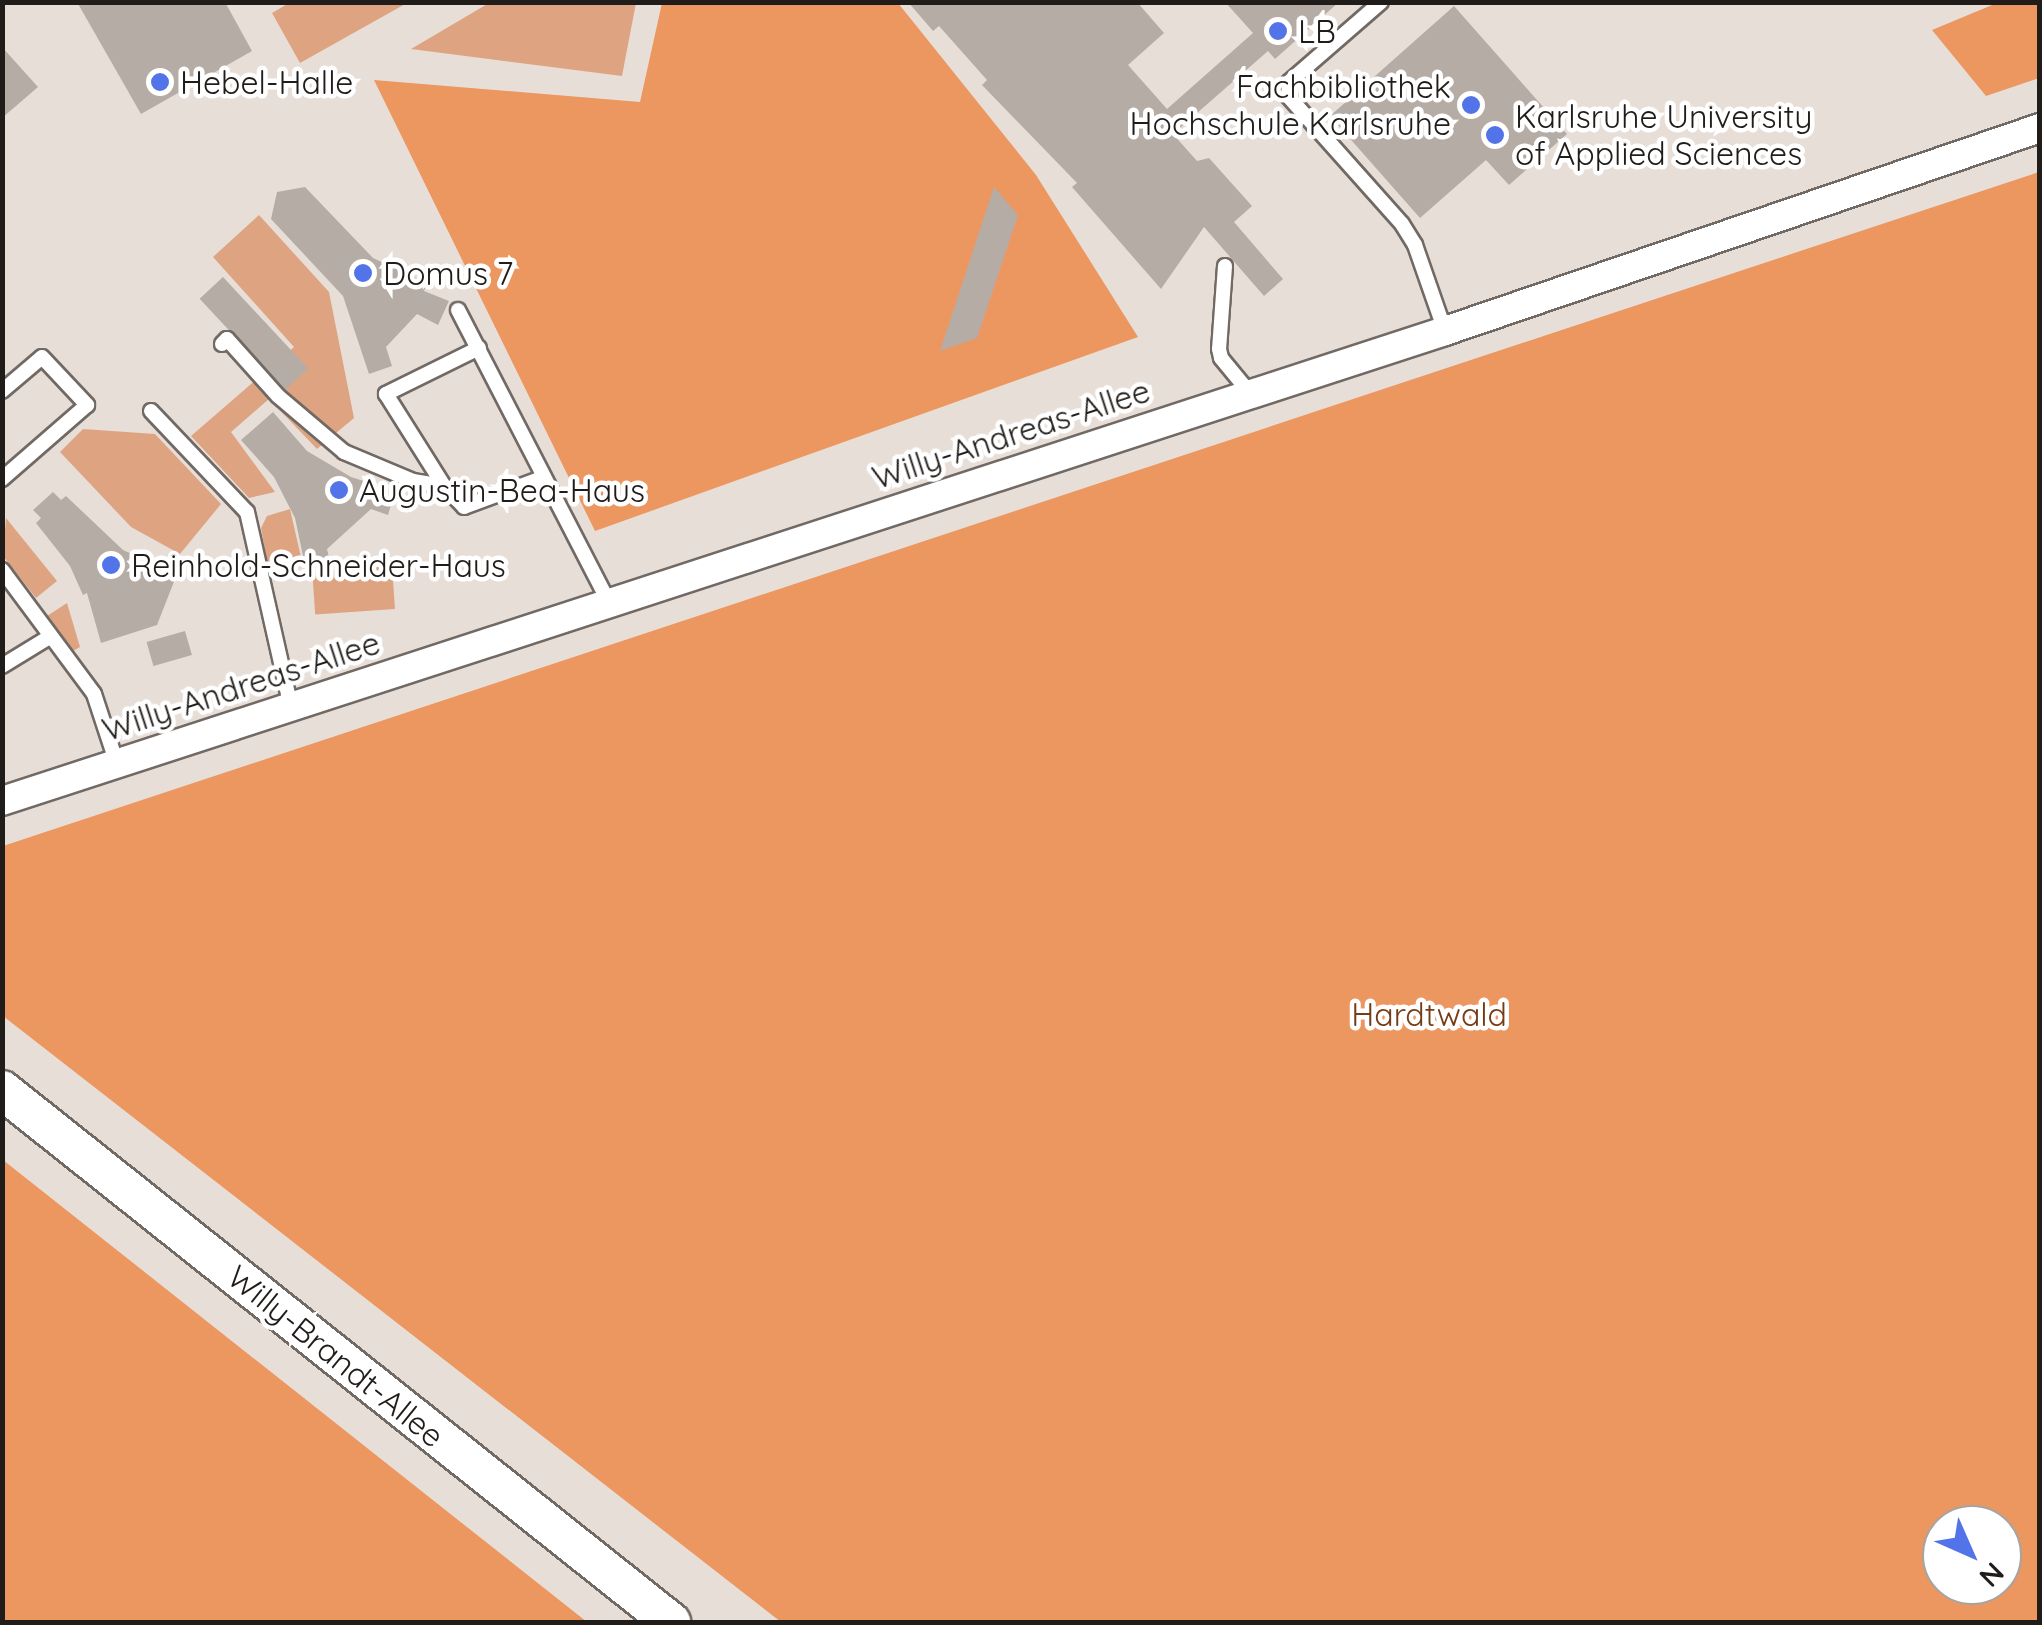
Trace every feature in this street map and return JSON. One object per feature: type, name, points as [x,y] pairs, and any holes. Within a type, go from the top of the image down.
[{"type":"main road","name":"Willy-Brandt-Allee","points":[[2,1090],[671,1622]]},
{"type":"street","name":"Willy-Andreas-Allee","points":[[2,801],[1445,331],[2040,128]]},
{"type":"lane","points":[[1381,2],[1289,82],[1288,96],[1402,224],[1415,244],[1445,331]]},
{"type":"lane","points":[[1225,266],[1219,349],[1221,358],[1250,393]]},
{"type":"lane","points":[[458,310],[608,601]]},
{"type":"lane","points":[[222,344],[227,340],[278,396],[344,452],[414,481],[444,486]]},
{"type":"lane","points":[[479,348],[386,394],[444,486],[464,507],[542,478]]},
{"type":"lane","points":[[2,391],[42,357],[86,406],[2,479]]},
{"type":"lane","points":[[151,410],[247,512],[291,707]]},
{"type":"lane","points":[[2,570],[94,694],[117,764]]},
{"type":"lane","points":[[2,666],[51,636]]},
{"type":"shaded area","points":[[289,3],[407,3],[300,63],[272,13]]},
{"type":"shaded area","points":[[489,3],[636,3],[622,76],[411,49]]},
{"type":"shaded area","points":[[259,215],[329,292],[354,418],[317,449],[269,399],[231,432],[275,492],[249,498],[191,436],[294,347],[213,257]]},
{"type":"shaded area","points":[[83,429],[155,434],[221,504],[180,554],[131,527],[60,452]]},
{"type":"shaded area","points":[[290,509],[303,566],[269,574],[261,528],[267,516]]},
{"type":"shaded area","points":[[6,518],[57,581],[36,598],[3,556]]},
{"type":"shaded area","points":[[392,566],[395,609],[315,614],[312,572]]},
{"type":"shaded area","points":[[67,603],[80,647],[73,651],[47,616]]},
{"type":"green space","points":[[662,3],[898,3],[1036,175],[1138,337],[595,531],[374,80],[640,102]]},
{"type":"green space","points":[[1997,3],[2039,3],[2039,78],[1986,96],[1932,30]]},
{"type":"green space","name":"Hardtwald","points":[[2039,172],[2039,1622],[781,1622],[3,1016],[3,846]]},
{"type":"green space","points":[[3,1160],[587,1622],[3,1622]]},
{"type":"building","name":"Hebel-Halle","points":[[77,2],[225,2],[252,51],[141,114]]},
{"type":"building","points":[[908,2],[1137,2],[1164,33],[1128,65],[1167,109],[1253,33],[1225,2],[1339,2],[1275,59],[1268,51],[1173,134],[1197,161],[1209,158],[1252,206],[1234,222],[1283,279],[1264,296],[1204,227],[1161,289],[1072,187],[1077,183],[982,85],[987,80],[939,26],[933,31]]},
{"type":"building","points":[[1454,6],[1567,134],[1509,185],[1486,160],[1420,218],[1330,116]]},
{"type":"building","points":[[2,47],[38,87],[2,118]]},
{"type":"building","name":"Domus 7","points":[[305,187],[373,258],[427,283],[424,291],[449,301],[438,325],[417,314],[386,347],[392,366],[369,374],[343,296],[271,219],[277,192]]},
{"type":"building","points":[[994,187],[1018,215],[977,338],[940,351]]},
{"type":"building","points":[[223,277],[308,368],[285,390],[200,299]]},
{"type":"building","name":"Augustin-Bea-Haus","points":[[273,412],[307,451],[351,477],[395,491],[388,515],[371,509],[327,549],[331,565],[306,570],[295,518],[274,477],[241,440]]},
{"type":"building","name":"Reinhold-Schneider-Haus","points":[[53,492],[61,500],[66,496],[123,550],[177,574],[157,625],[101,643],[87,593],[83,595],[70,566],[36,523],[41,518],[33,510]]},
{"type":"building","points":[[185,631],[192,655],[153,666],[147,642]]},
{"type":"place","name":"LB","points":[[1278,31]]},
{"type":"place","name":"Hebel-Halle","points":[[160,82]]},
{"type":"place","name":"Fachbibliothek Hochschule Karlsruhe","points":[[1471,105]]},
{"type":"place","name":"Karlsruhe University of Applied Sciences","points":[[1495,135]]},
{"type":"place","name":"Domus 7","points":[[363,273]]},
{"type":"place","name":"Augustin-Bea-Haus","points":[[339,490]]},
{"type":"place","name":"Reinhold-Schneider-Haus","points":[[111,565]]}]
